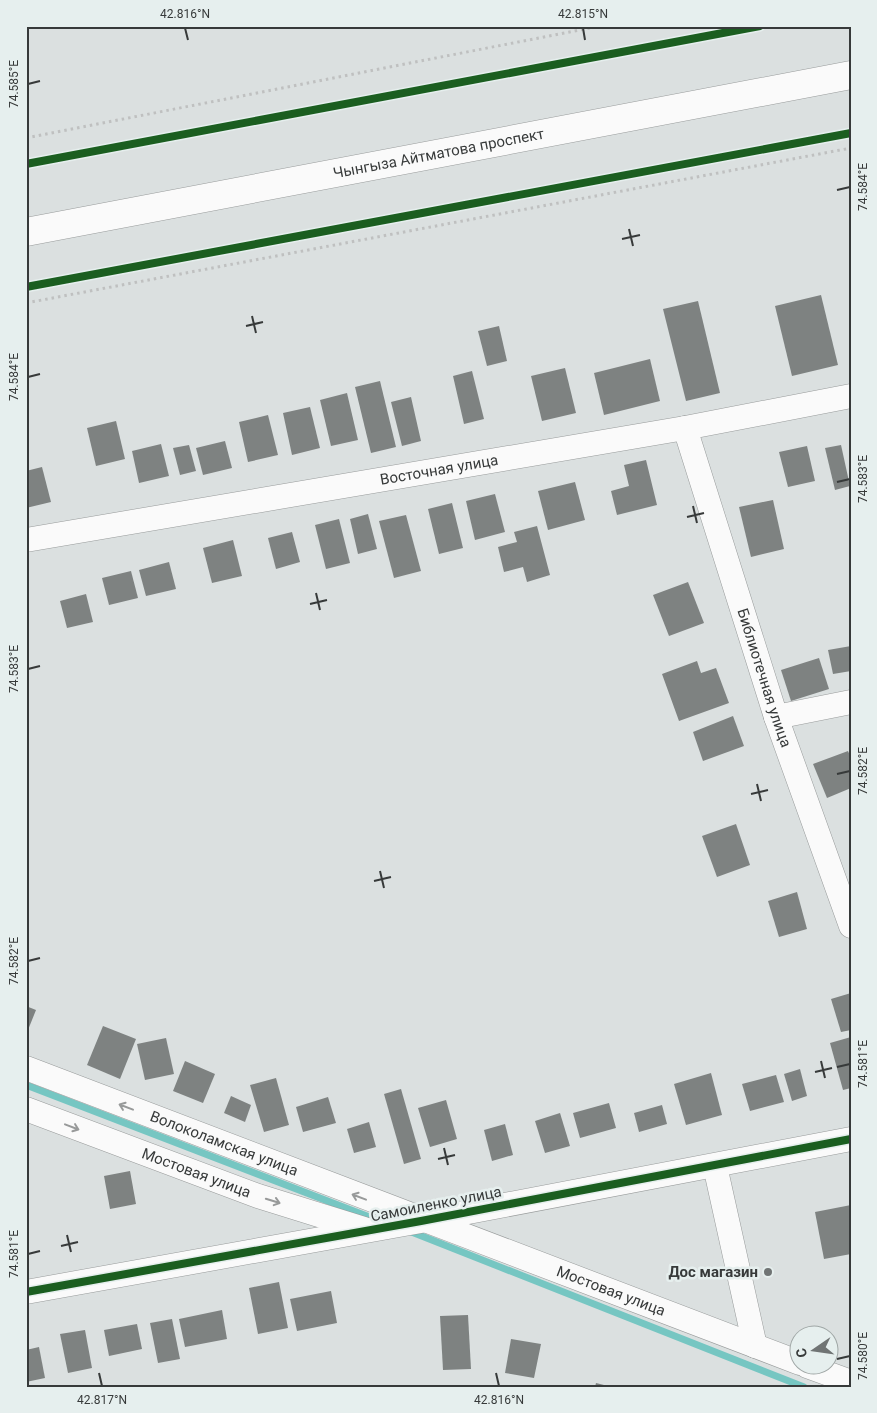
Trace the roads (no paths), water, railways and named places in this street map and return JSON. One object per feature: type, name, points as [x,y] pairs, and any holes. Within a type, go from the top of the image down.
[{"type":"main road","name":"Чынгыза Айтматова проспект","points":[[26,232],[851,75]]},
{"type":"street","name":"Восточная улица","points":[[26,540],[685,428],[851,396]]},
{"type":"street","name":"Библиотечная улица","points":[[685,428],[776,716],[851,926]]},
{"type":"street","points":[[776,716],[851,702]]},
{"type":"street","name":"Волоколамская улица","points":[[26,1068],[421,1221]]},
{"type":"street","name":"Мостовая улица","points":[[26,1109],[258,1196],[369,1230]]},
{"type":"street","name":"Самоиленко улица","points":[[26,1292],[421,1221],[715,1166],[851,1138]]},
{"type":"street","points":[[715,1166],[755,1346]]},
{"type":"street","name":"Мостовая улица","points":[[421,1221],[790,1359]]},
{"type":"street","points":[[834,1376],[851,1382]]},
{"type":"waterway","points":[[26,1085],[372,1218]]},
{"type":"waterway","points":[[409,1231],[804,1387]]},
{"type":"place","name":"Дос магазин","points":[[768,1272]]}]
